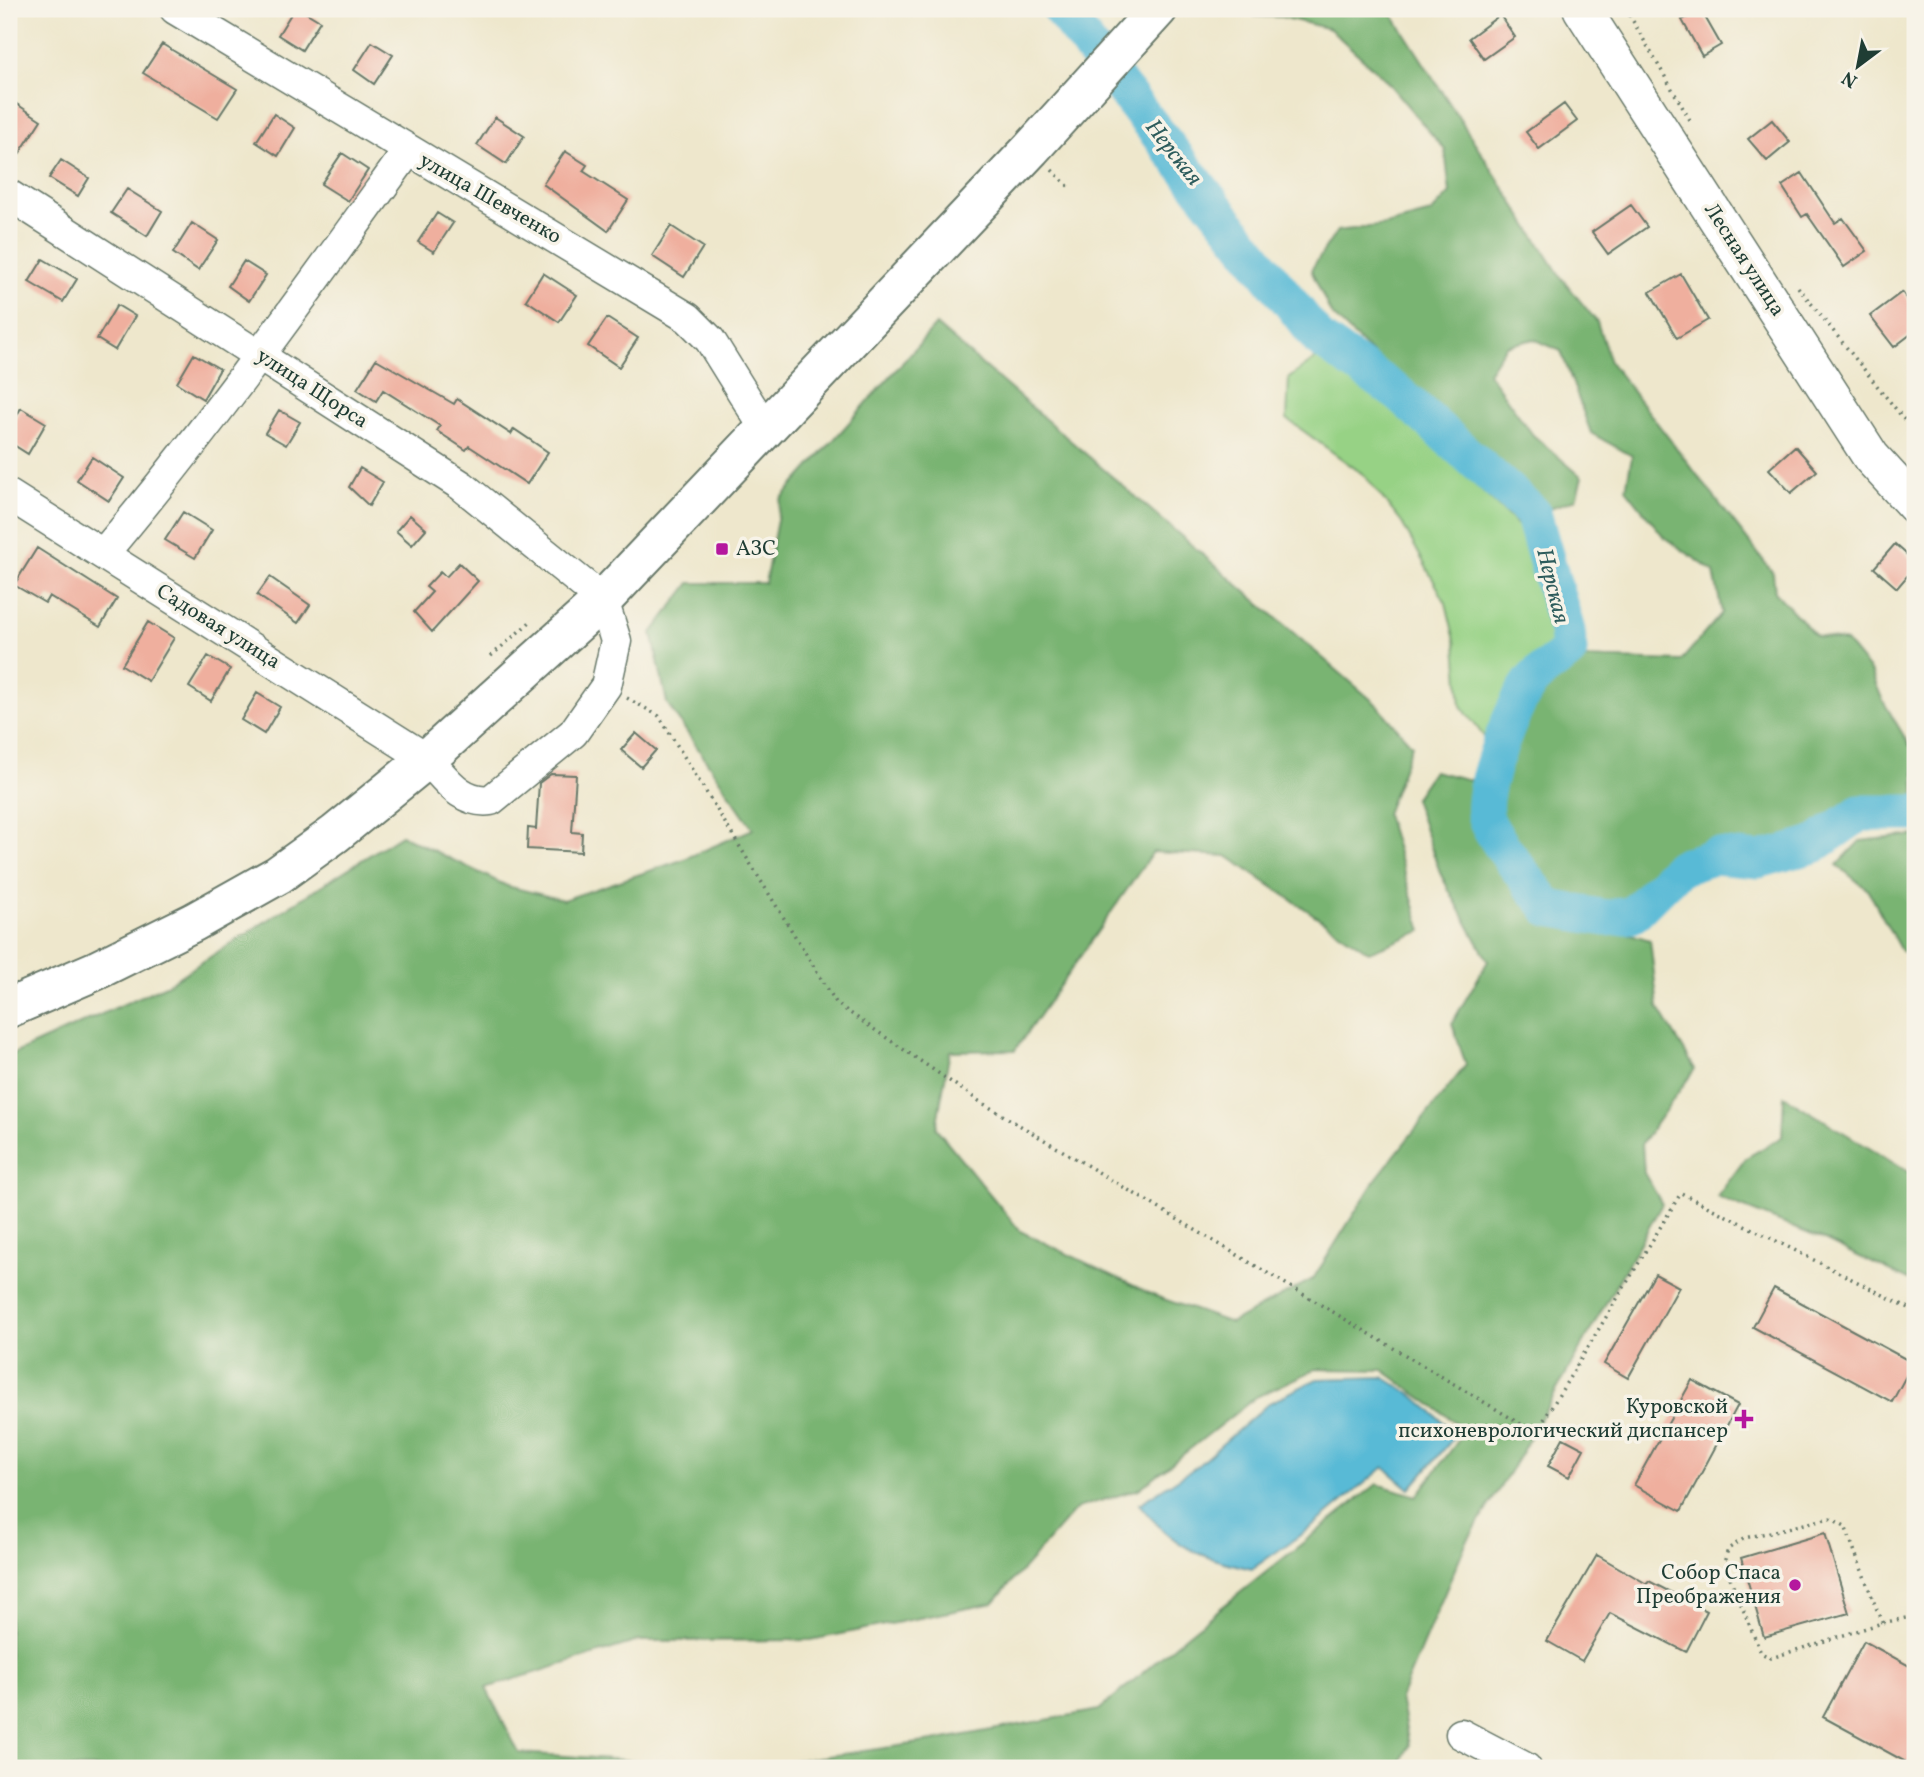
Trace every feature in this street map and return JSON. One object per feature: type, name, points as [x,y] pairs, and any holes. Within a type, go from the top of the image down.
[{"type":"highway","points":[[9,1008],[107,965],[194,922],[278,875],[335,834],[427,759],[603,600],[1031,149],[1158,9]]},
{"type":"main road","name":"Лесная улица","points":[[1581,9],[1871,457],[1915,505]]},
{"type":"street","name":"улица Шевченко","points":[[175,9],[688,318],[710,340],[766,430]]},
{"type":"street","points":[[103,554],[164,482],[261,356],[408,151]]},
{"type":"street","name":"улица Щорса","points":[[9,195],[463,486],[603,600]]},
{"type":"street","name":"Садовая улица","points":[[9,495],[427,759],[461,795],[477,802],[491,800],[573,733],[606,686]]},
{"type":"street","points":[[603,600],[616,641],[606,686]]},
{"type":"street","points":[[1461,1734],[1525,1768]]},
{"type":"path","points":[[1626,9],[1695,128]]},
{"type":"path","points":[[1789,277],[1915,433]]},
{"type":"path","points":[[491,656],[530,622]]},
{"type":"path","points":[[606,686],[659,716],[837,1004],[979,1101],[1536,1433],[1681,1194],[1915,1311]]},
{"type":"path","points":[[1882,1623],[1845,1526],[1830,1518],[1745,1538],[1728,1549],[1724,1563],[1729,1576],[1761,1653],[1771,1658],[1882,1623],[1915,1616]]},
{"type":"green space","points":[[1251,9],[1389,9],[1561,277],[1597,322],[1610,362],[1773,573],[1775,592],[1816,636],[1846,642],[1871,672],[1883,701],[1910,746],[1915,749],[1915,802],[1859,803],[1809,837],[1760,846],[1717,843],[1687,854],[1649,878],[1624,905],[1556,896],[1496,813],[1516,739],[1544,693],[1580,658],[1681,661],[1722,613],[1714,572],[1664,537],[1626,489],[1632,456],[1591,433],[1561,351],[1534,339],[1506,346],[1488,373],[1533,435],[1582,477],[1576,499],[1547,509],[1402,382],[1331,314],[1311,270],[1337,231],[1386,225],[1431,213],[1450,193],[1445,150],[1384,78],[1330,29],[1282,17],[1255,16]]},
{"type":"green space","points":[[936,325],[1375,703],[1412,745],[1386,814],[1422,931],[1369,952],[1227,856],[1153,852],[1015,1050],[950,1051],[936,1128],[1020,1231],[1155,1296],[1231,1323],[1313,1279],[1376,1179],[1466,1065],[1452,1023],[1488,961],[1441,875],[1414,799],[1433,771],[1471,780],[1479,820],[1550,924],[1621,931],[1650,940],[1658,1007],[1695,1069],[1642,1143],[1644,1173],[1662,1204],[1520,1455],[1466,1543],[1400,1698],[1409,1745],[1398,1768],[745,1768],[9,1768],[9,1056],[166,985],[401,835],[507,886],[563,900],[682,860],[753,829],[667,703],[652,633],[690,583],[765,583],[781,499]],"holes":[[[1316,1369],[1383,1370],[1466,1430],[1417,1496],[1377,1484],[1187,1635],[1099,1710],[933,1741],[745,1768],[519,1753],[486,1688],[638,1641],[811,1640],[993,1603],[1077,1508],[1139,1489],[1256,1397]]]},
{"type":"green space","points":[[1318,357],[1381,396],[1520,527],[1554,627],[1554,651],[1522,669],[1485,738],[1461,706],[1456,645],[1446,603],[1402,523],[1364,475],[1287,419],[1289,378]]},
{"type":"green space","points":[[1915,835],[1915,953],[1901,951],[1868,890],[1837,865],[1860,841]]},
{"type":"green space","points":[[1784,1096],[1910,1173],[1915,1171],[1915,1283],[1822,1239],[1717,1197],[1746,1158],[1782,1137]]},
{"type":"water","points":[[1383,1377],[1414,1396],[1457,1434],[1410,1489],[1384,1467],[1313,1526],[1252,1569],[1202,1555],[1176,1541],[1139,1504],[1196,1467],[1269,1403],[1317,1379]]},
{"type":"building","points":[[294,9],[300,9],[320,21],[302,50],[278,35]]},
{"type":"building","points":[[1701,10],[1721,45],[1702,56],[1682,20]]},
{"type":"building","points":[[1500,15],[1515,37],[1484,59],[1469,38]]},
{"type":"building","points":[[372,42],[393,55],[374,84],[354,70]]},
{"type":"building","points":[[162,44],[237,89],[218,118],[143,73]]},
{"type":"building","points":[[9,99],[41,120],[19,154],[9,147]]},
{"type":"building","points":[[1564,104],[1577,121],[1539,149],[1526,132]]},
{"type":"building","points":[[274,114],[295,128],[278,156],[256,142]]},
{"type":"building","points":[[495,117],[524,136],[506,164],[477,145]]},
{"type":"building","points":[[1772,120],[1790,142],[1767,161],[1748,139]]},
{"type":"building","points":[[565,151],[587,165],[583,171],[628,200],[608,231],[543,184]]},
{"type":"building","points":[[342,153],[368,170],[348,201],[321,184]]},
{"type":"building","points":[[61,160],[89,178],[78,196],[49,178]]},
{"type":"building","points":[[1802,173],[1835,223],[1843,218],[1867,251],[1844,267],[1807,214],[1802,217],[1782,186]]},
{"type":"building","points":[[127,189],[162,211],[147,236],[111,213]]},
{"type":"building","points":[[1631,205],[1647,227],[1608,254],[1592,232]]},
{"type":"building","points":[[437,213],[453,223],[434,252],[418,242]]},
{"type":"building","points":[[192,223],[218,240],[198,270],[173,253]]},
{"type":"building","points":[[671,226],[703,247],[684,277],[652,256]]},
{"type":"building","points":[[43,259],[77,279],[63,302],[29,282]]},
{"type":"building","points":[[244,261],[266,275],[249,301],[228,286]]},
{"type":"building","points":[[543,273],[577,295],[559,322],[526,300]]},
{"type":"building","points":[[1681,274],[1708,320],[1677,338],[1650,292]]},
{"type":"building","points":[[1902,292],[1915,310],[1915,331],[1894,347],[1870,316]]},
{"type":"building","points":[[117,305],[135,316],[115,350],[97,339]]},
{"type":"building","points":[[607,318],[638,338],[619,367],[588,346]]},
{"type":"building","points":[[194,354],[220,369],[203,399],[177,383]]},
{"type":"building","points":[[376,359],[454,404],[457,399],[511,434],[514,429],[548,452],[527,484],[469,446],[466,450],[437,431],[440,426],[383,390],[376,401],[357,389]]},
{"type":"building","points":[[21,408],[46,423],[28,454],[9,442],[9,429]]},
{"type":"building","points":[[279,410],[300,422],[286,445],[265,433]]},
{"type":"building","points":[[1795,446],[1817,471],[1791,493],[1769,469]]},
{"type":"building","points":[[92,457],[124,478],[109,501],[77,480]]},
{"type":"building","points":[[360,468],[383,482],[369,506],[349,487]]},
{"type":"building","points":[[183,512],[212,530],[195,558],[165,540]]},
{"type":"building","points":[[410,515],[426,529],[412,545],[396,531]]},
{"type":"building","points":[[1895,544],[1915,562],[1915,567],[1897,588],[1874,568]]},
{"type":"building","points":[[37,548],[117,599],[100,627],[49,596],[45,603],[14,585]]},
{"type":"building","points":[[459,563],[478,581],[432,632],[414,612],[432,592],[426,587],[440,572],[446,577]]},
{"type":"building","points":[[270,577],[310,605],[298,623],[257,595]]},
{"type":"building","points":[[148,622],[174,638],[148,681],[122,665]]},
{"type":"building","points":[[208,656],[230,669],[211,701],[189,687]]},
{"type":"building","points":[[257,693],[280,707],[264,734],[241,720]]},
{"type":"building","points":[[636,733],[656,750],[641,767],[621,750]]},
{"type":"building","points":[[551,774],[576,775],[572,832],[582,833],[581,852],[527,849],[528,828],[536,829],[539,783]]},
{"type":"building","points":[[1655,1274],[1679,1287],[1628,1378],[1604,1364]]},
{"type":"building","points":[[1774,1288],[1913,1363],[1892,1402],[1753,1327]]},
{"type":"building","points":[[1692,1380],[1738,1405],[1681,1511],[1634,1485]]},
{"type":"building","points":[[1563,1438],[1584,1449],[1569,1477],[1548,1466]]},
{"type":"building","name":"Собор Спаса Преображения","points":[[1825,1533],[1849,1613],[1764,1637],[1741,1558]]},
{"type":"building","points":[[1597,1555],[1647,1584],[1649,1581],[1707,1611],[1686,1652],[1610,1613],[1582,1661],[1547,1641]]},
{"type":"building","points":[[1864,1641],[1915,1669],[1915,1767],[1823,1717]]},
{"type":"waterway","name":"Нерская","points":[[1060,9],[1319,339],[1398,393],[1533,513],[1567,631],[1569,651],[1536,677],[1521,697],[1493,767],[1485,801],[1485,814],[1503,848],[1549,908],[1606,918],[1632,915],[1679,868],[1715,856],[1759,860],[1814,845],[1860,813],[1915,813]]},
{"type":"place","name":"АЗС","points":[[722,549]]},
{"type":"place","name":"Куровской психоневрологический диспансер","points":[[1744,1419]]},
{"type":"place","name":"Собор Спаса Преображения","points":[[1795,1585]]}]
